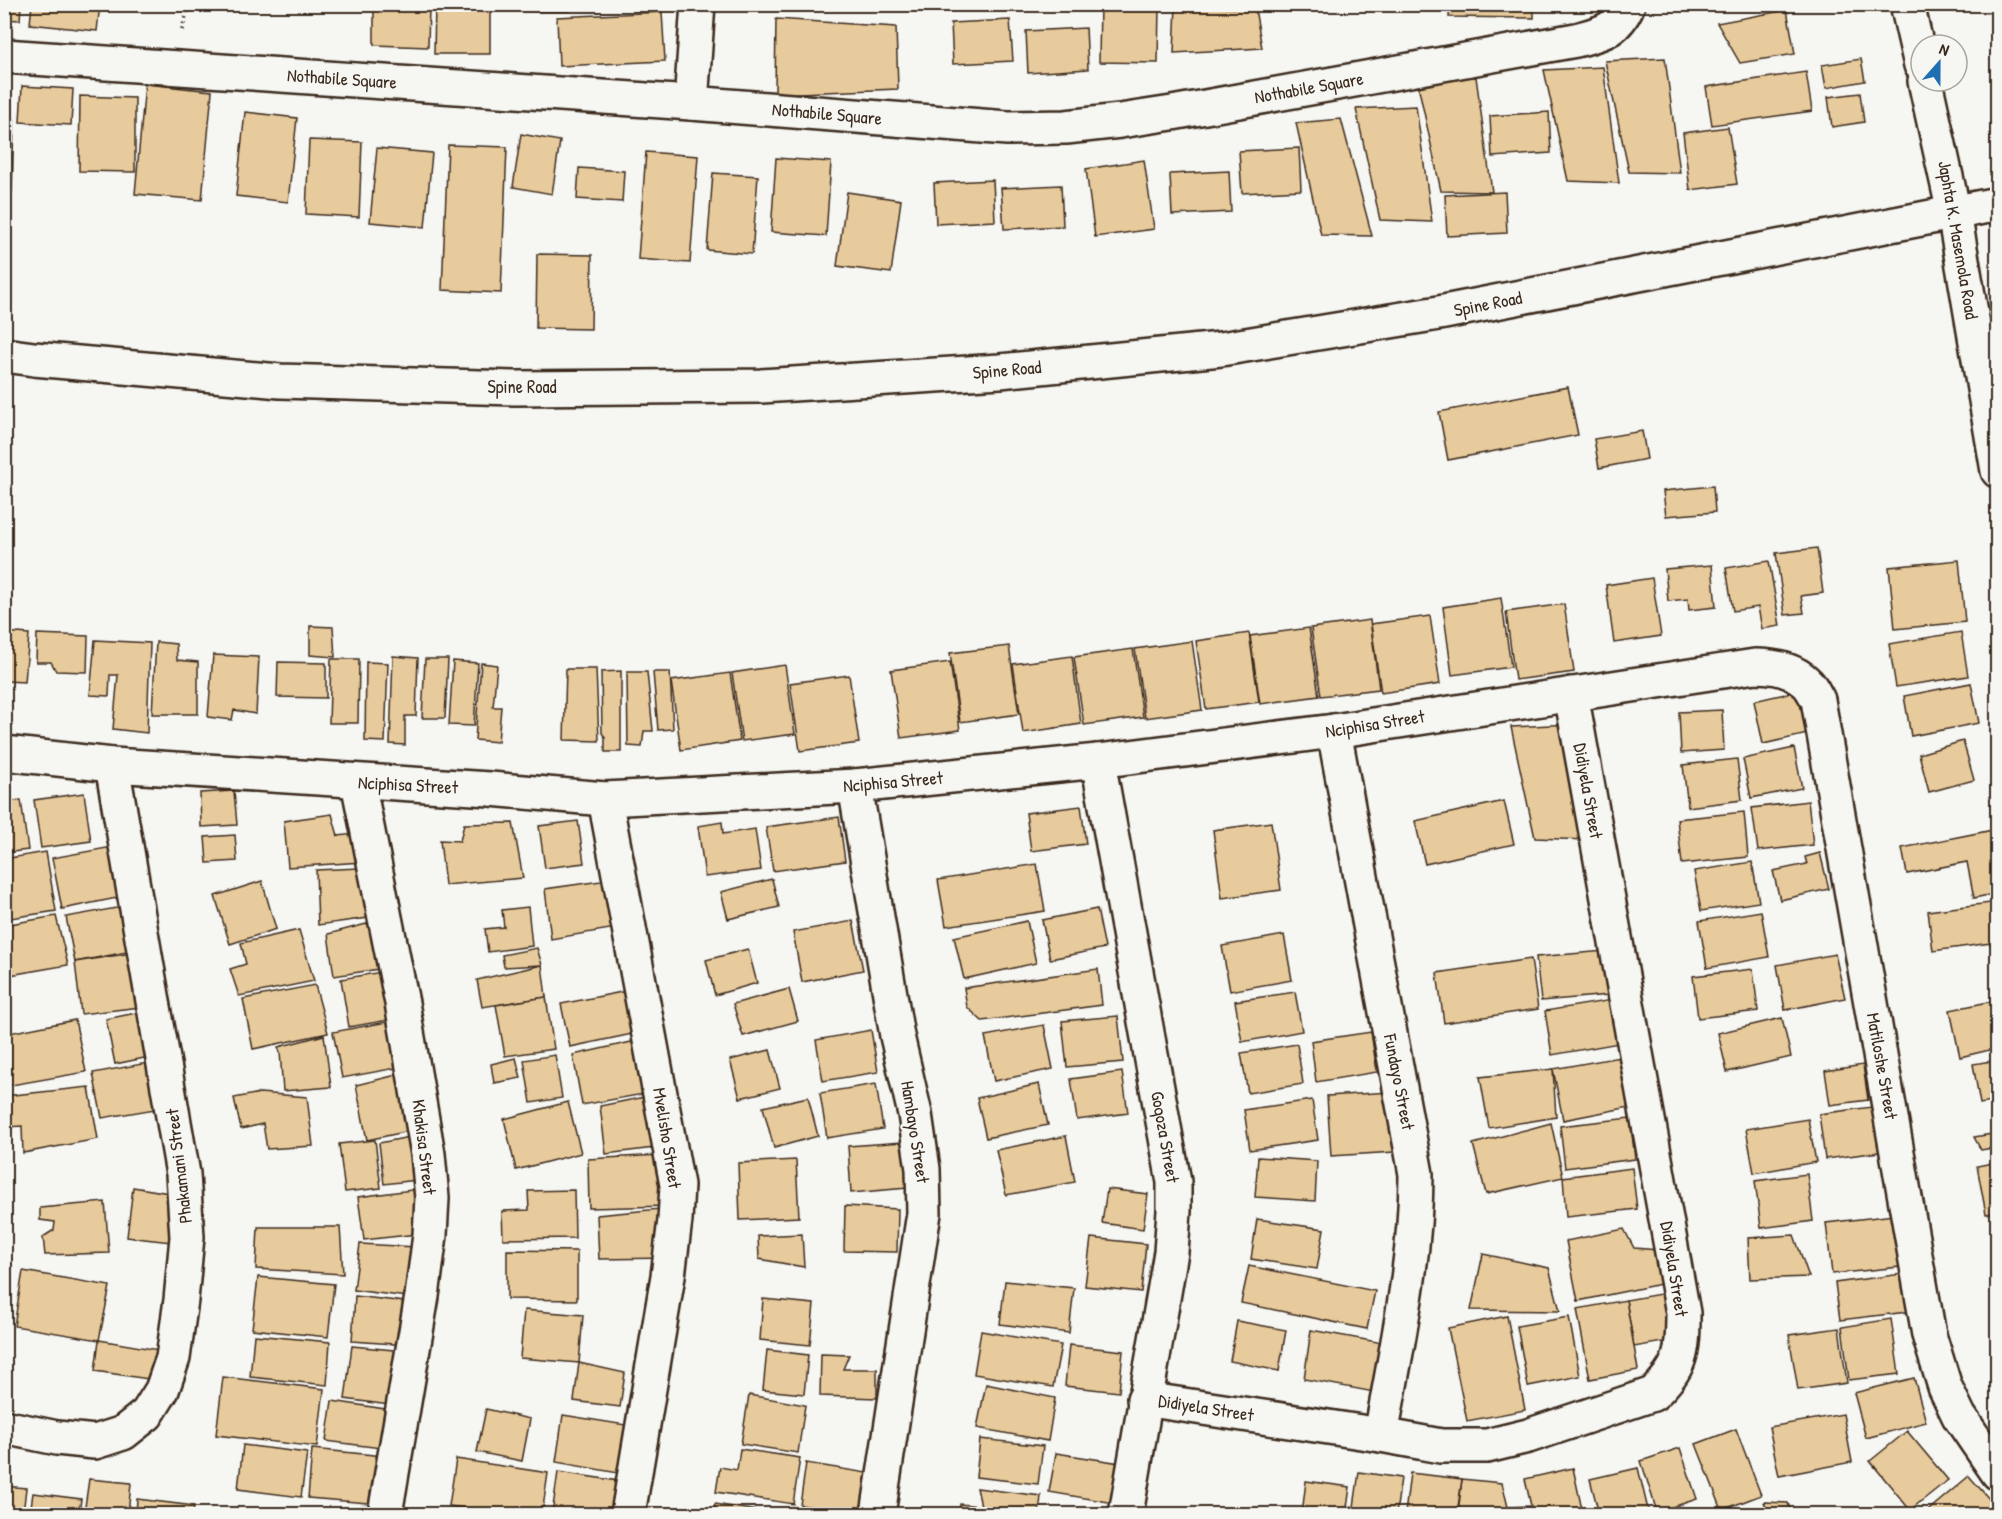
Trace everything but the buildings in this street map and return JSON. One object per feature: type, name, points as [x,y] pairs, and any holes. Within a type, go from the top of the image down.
[{"type":"street","points":[[691,103],[698,4]]},
{"type":"street","name":"Nothabile Square","points":[[4,56],[691,103],[1007,128],[1066,127],[1120,121],[1576,40],[1601,34],[1621,21],[1628,4]]},
{"type":"street","points":[[1907,4],[1914,33]]},
{"type":"street","name":"Japhta K. Masemola Road","points":[[1928,93],[1954,213],[1998,471]]},
{"type":"street","name":"Spine Road","points":[[4,355],[280,381],[514,388],[761,386],[988,372],[1244,346],[1439,313],[1998,204]]},
{"type":"street","name":"Nciphisa Street","points":[[4,753],[112,765],[489,789],[605,800],[855,786],[1098,761],[1334,731],[1755,666],[1776,666]]},
{"type":"street","name":"Matiloshe Street","points":[[1776,666],[1794,674],[1808,684],[1818,700],[1929,1335],[1945,1387],[1959,1416],[1998,1473]]},
{"type":"street","name":"Didiyela Street","points":[[1144,1399],[1441,1446],[1487,1446],[1528,1436],[1653,1394],[1669,1380],[1679,1361],[1683,1340],[1683,1313],[1571,694]]},
{"type":"street","name":"Fundayo Street","points":[[1334,731],[1416,1174],[1413,1249],[1381,1435]]},
{"type":"street","name":"Goqoza Street","points":[[1098,761],[1174,1182],[1171,1252],[1144,1399],[1126,1515]]},
{"type":"street","name":"Phakamani Street","points":[[4,1427],[57,1438],[94,1442],[123,1433],[147,1414],[162,1389],[173,1358],[187,1237],[183,1174],[112,765]]},
{"type":"street","name":"Khakisa Street","points":[[358,782],[402,1003],[428,1154],[432,1198],[422,1296],[385,1515]]},
{"type":"street","name":"Hambayo Street","points":[[855,786],[897,1036],[915,1114],[923,1169],[922,1225],[878,1515]]},
{"type":"street","name":"Mvelisho Street","points":[[605,800],[677,1185],[668,1276],[628,1515]]}]
